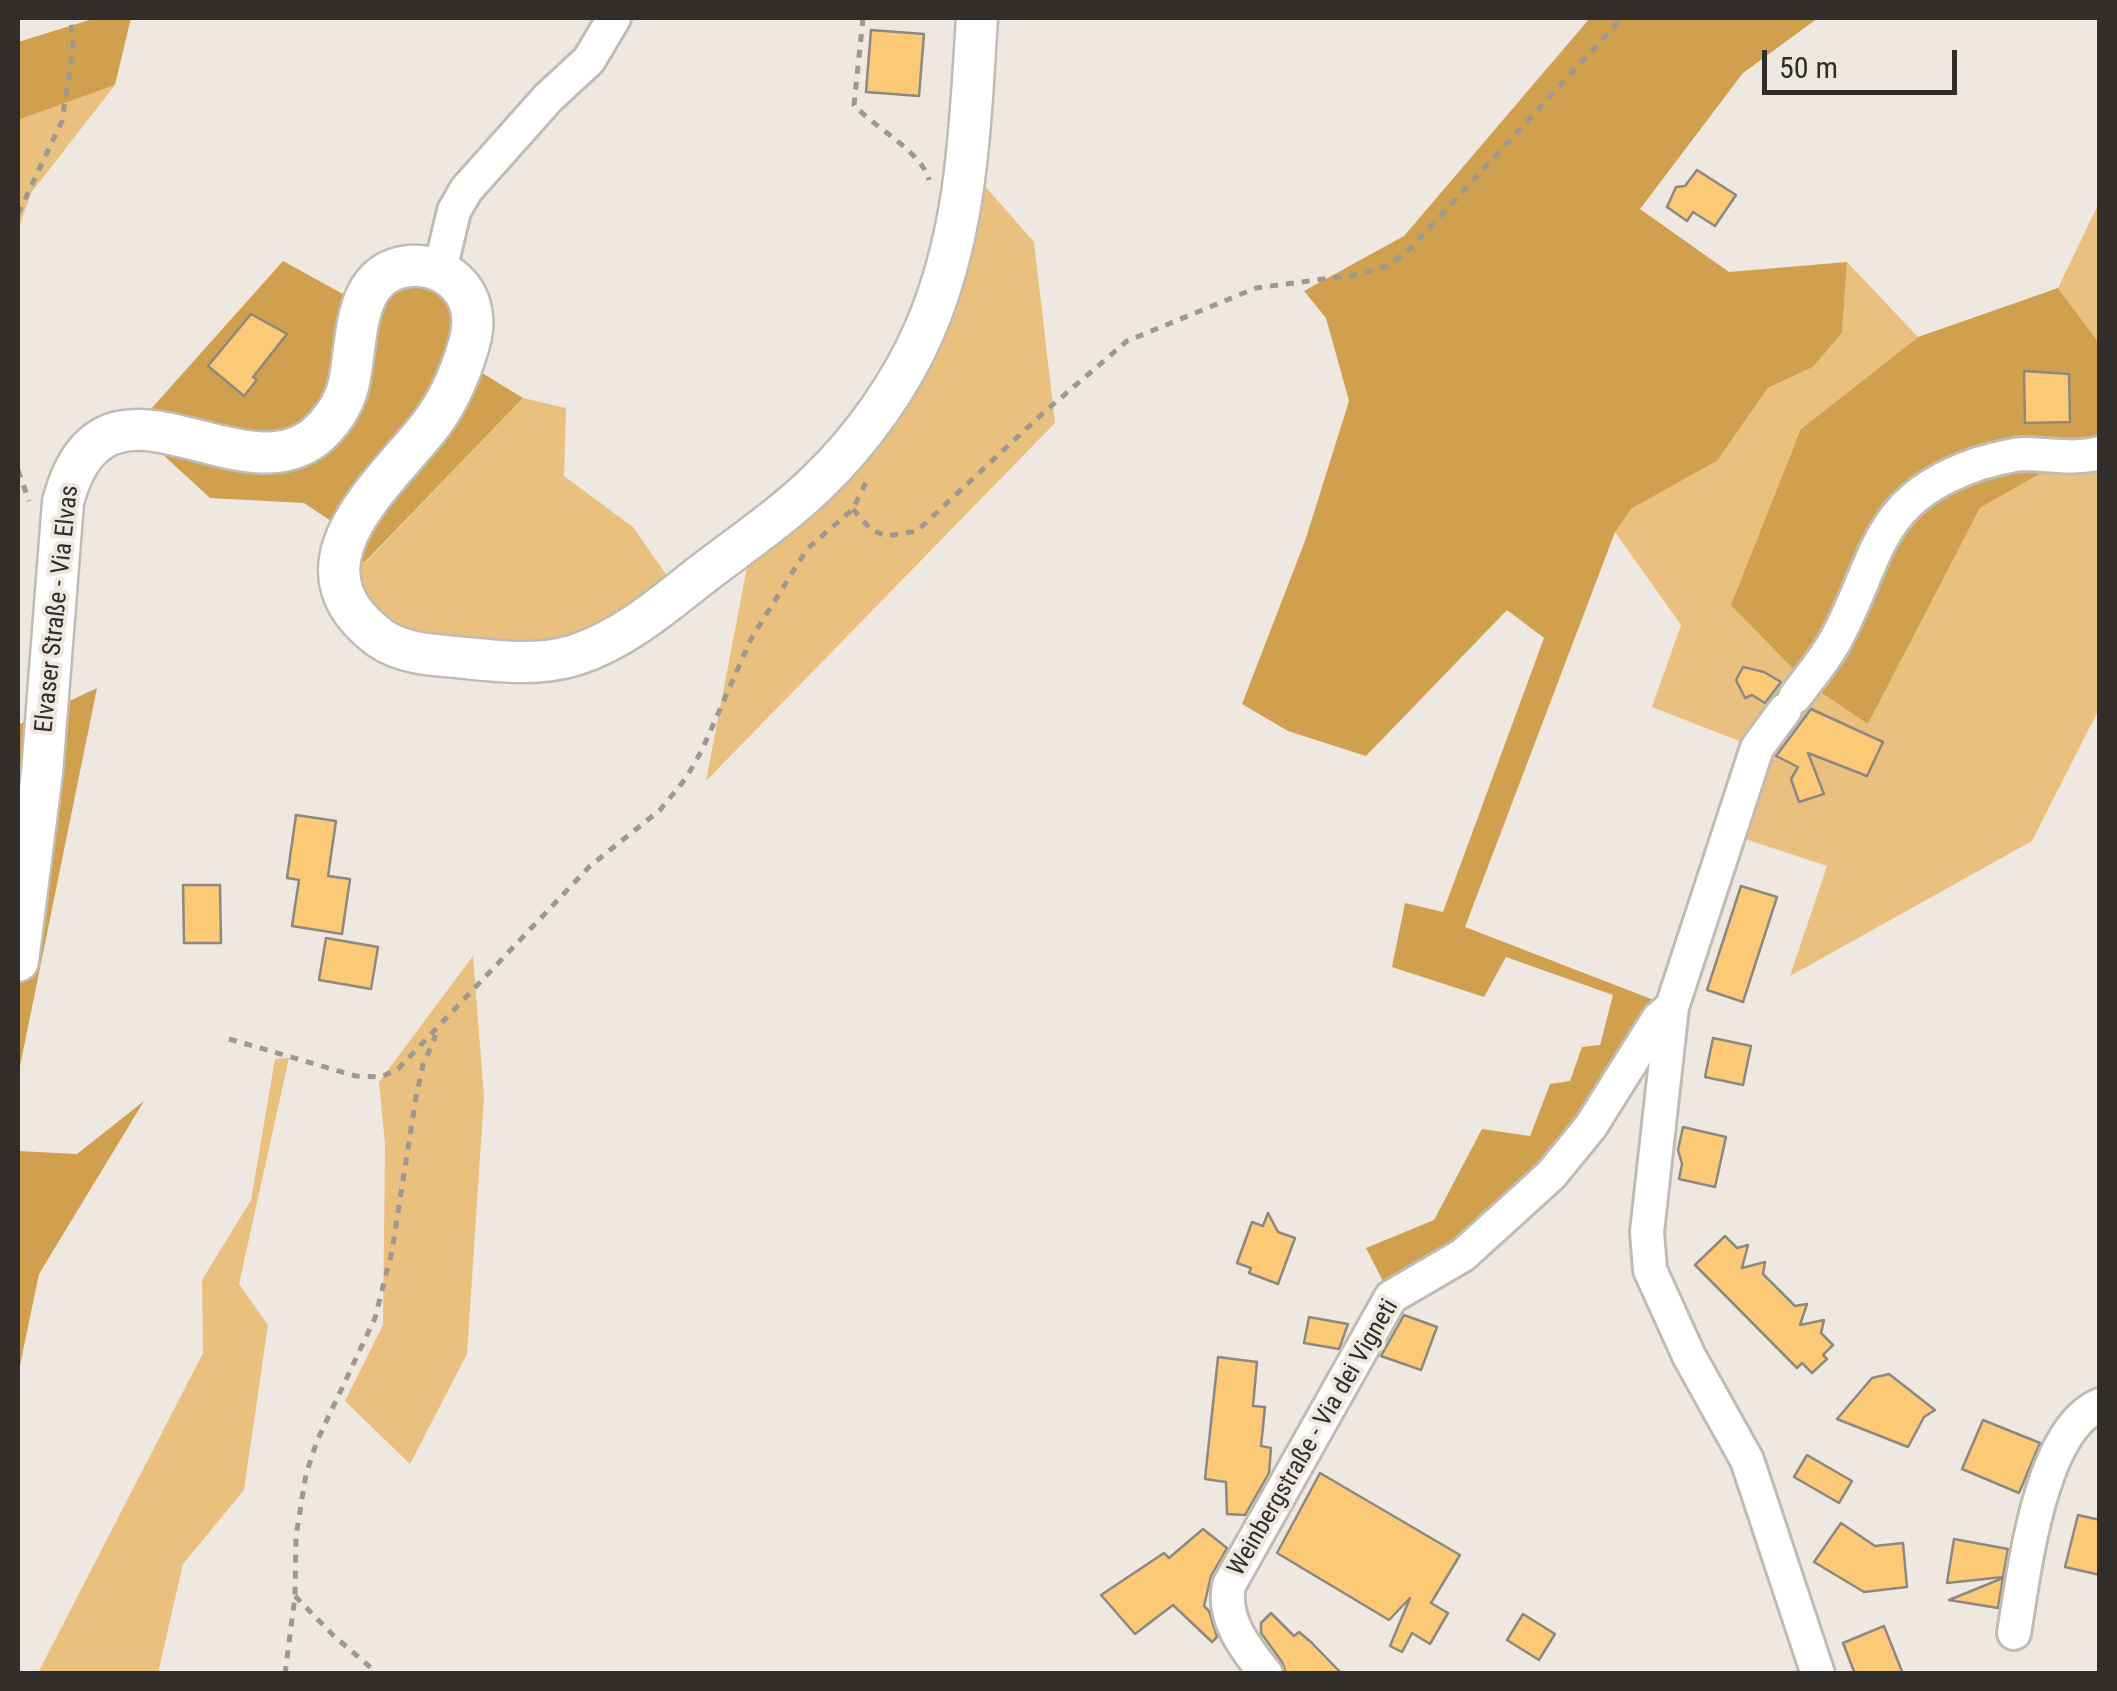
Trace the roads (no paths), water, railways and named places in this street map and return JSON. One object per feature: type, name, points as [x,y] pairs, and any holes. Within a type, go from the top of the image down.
[{"type":"street","points":[[614,18],[590,60],[548,98],[466,190],[454,211],[440,270],[459,283],[471,304],[474,329],[464,362],[449,397],[428,430],[395,465],[346,531],[338,563],[345,597],[358,619],[386,642],[422,654],[527,664],[572,656],[614,639],[817,484],[866,427],[900,376],[924,331],[954,249],[966,172],[977,18]]},
{"type":"street","name":"Elvaser Straße - Via Elvas","points":[[18,962],[42,773],[63,502],[70,474],[85,454],[107,437],[134,428],[276,454],[312,440],[333,418],[347,392],[362,304],[378,279],[398,268],[416,265],[440,270]]},
{"type":"street","name":"Weinbergstraße - Via dei Vigneti","points":[[1818,1674],[1747,1460],[1689,1356],[1650,1270],[1647,1232],[1672,1007],[1757,748],[1835,642],[1884,530],[1909,502],[1948,476],[1981,463],[2020,454],[2084,457],[2100,453]]},
{"type":"street","name":"Weinbergstraße - Via dei Vigneti","points":[[1266,1674],[1230,1618],[1228,1584],[1390,1297],[1463,1254],[1551,1176],[1592,1126],[1658,1020],[1672,1007]]},
{"type":"street","points":[[2014,1633],[2032,1529],[2051,1465],[2074,1422],[2100,1405]]}]
